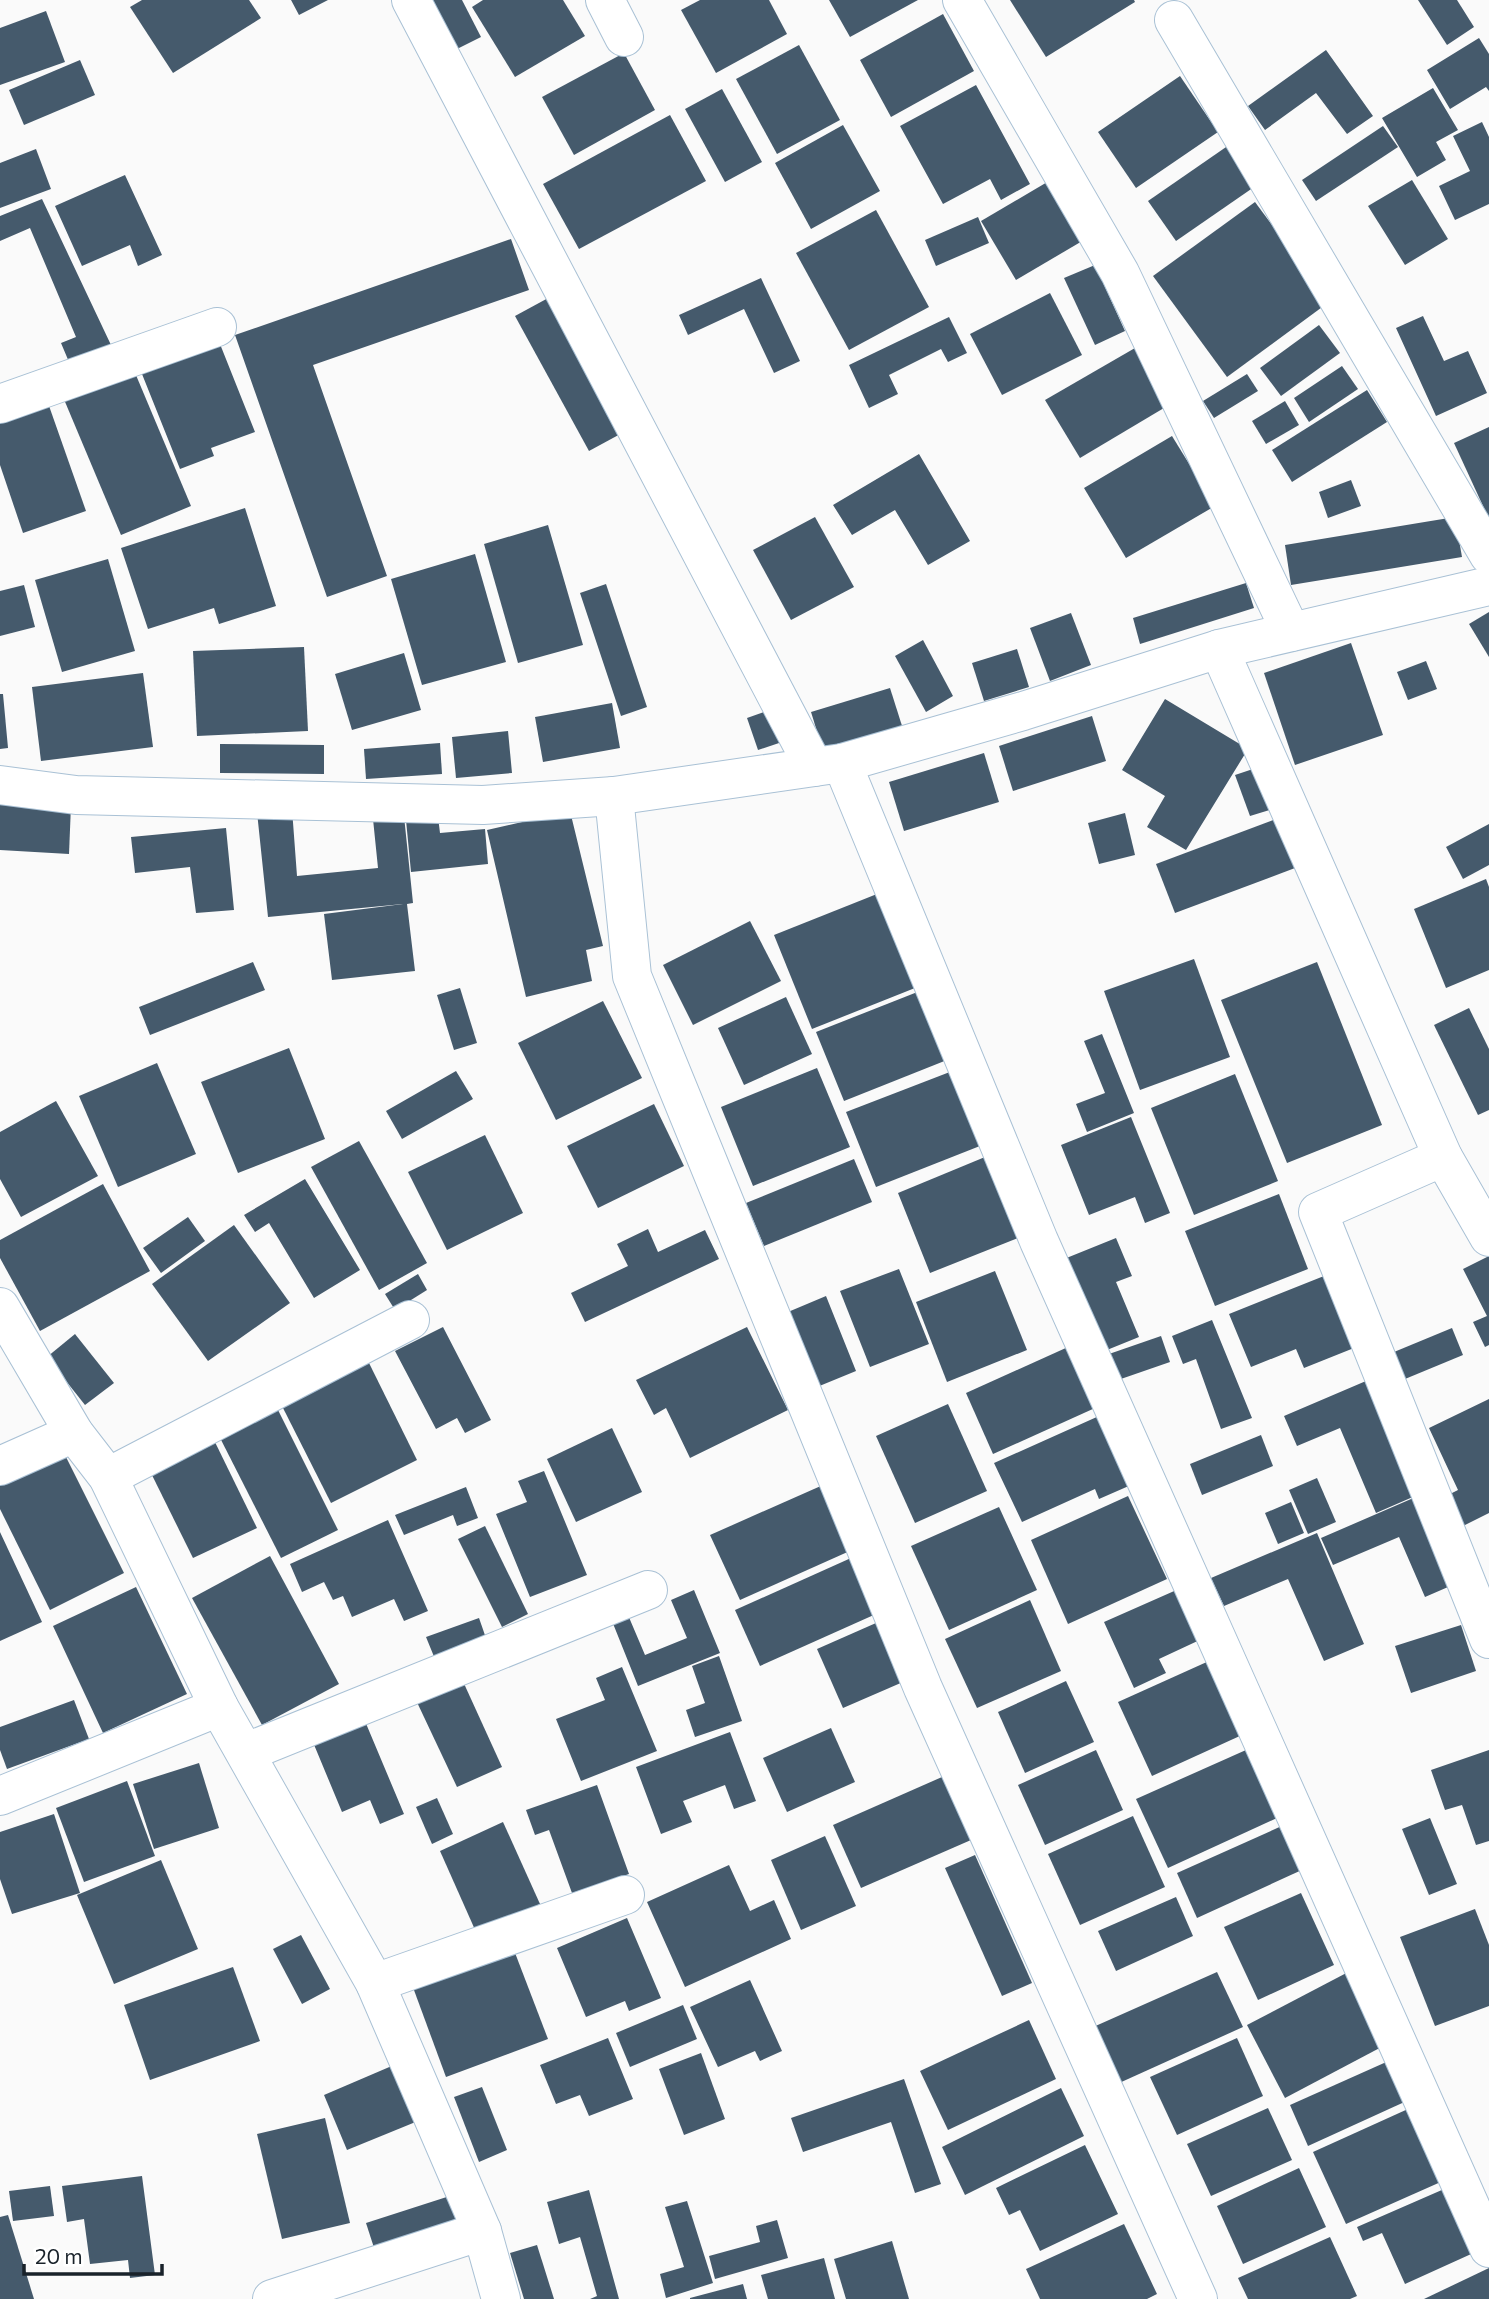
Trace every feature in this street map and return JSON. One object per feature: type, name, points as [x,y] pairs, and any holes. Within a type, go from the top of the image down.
[{"type":"street","points":[[411,0],[828,765],[1489,2248]]},
{"type":"street","points":[[605,0],[624,37]]},
{"type":"street","points":[[962,0],[1121,273],[1291,632]]},
{"type":"street","points":[[1174,20],[1489,555]]},
{"type":"street","points":[[0,404],[217,327]]},
{"type":"street","points":[[0,785],[76,795],[483,805],[614,796],[828,765],[1023,711],[1219,649],[1489,586]]},
{"type":"street","points":[[1219,649],[1443,1157],[1489,1237]]},
{"type":"street","points":[[614,796],[632,976],[923,1688],[1198,2299]]},
{"type":"street","points":[[1443,1157],[1318,1212],[1489,1639]]},
{"type":"street","points":[[0,1307],[74,1433],[108,1476],[219,1707],[247,1752],[375,1983],[482,2231],[501,2299]]},
{"type":"street","points":[[108,1476],[410,1320]]},
{"type":"street","points":[[0,1466],[74,1433]]},
{"type":"street","points":[[247,1752],[648,1590]]},
{"type":"street","points":[[0,1796],[219,1707]]},
{"type":"street","points":[[375,1983],[625,1895]]},
{"type":"street","points":[[272,2299],[482,2231]]},
{"type":"building","points":[[142,0],[249,0],[261,18],[173,73],[130,7]]},
{"type":"building","points":[[291,0],[328,0],[299,15]]},
{"type":"building","points":[[431,0],[462,0],[481,37],[455,50]]},
{"type":"building","points":[[483,0],[563,0],[585,36],[515,77],[472,7]]},
{"type":"building","points":[[700,0],[769,0],[787,34],[716,73],[681,10]]},
{"type":"building","points":[[829,0],[918,0],[850,37]]},
{"type":"building","points":[[1010,0],[1134,0],[1135,2],[1046,57]]},
{"type":"building","points":[[1418,0],[1457,0],[1474,27],[1447,45]]},
{"type":"building","points":[[46,11],[65,62],[0,85],[0,28]]},
{"type":"building","points":[[943,14],[974,71],[891,117],[860,60]]},
{"type":"building","points":[[1479,38],[1489,54],[1489,91],[1486,87],[1450,109],[1427,70]]},
{"type":"building","points":[[799,45],[840,120],[777,154],[736,79]]},
{"type":"building","points":[[1326,50],[1373,116],[1347,134],[1316,93],[1265,130],[1248,106]]},
{"type":"building","points":[[624,53],[655,110],[574,155],[542,97]]},
{"type":"building","points":[[80,60],[95,95],[24,125],[9,90]]},
{"type":"building","points":[[1180,76],[1218,132],[1136,188],[1098,132]]},
{"type":"building","points":[[976,85],[1030,184],[1001,200],[990,179],[943,204],[900,126]]},
{"type":"building","points":[[1433,88],[1458,130],[1436,142],[1446,160],[1417,177],[1382,118]]},
{"type":"building","points":[[722,89],[762,162],[725,182],[685,109]]},
{"type":"building","points":[[670,115],[706,181],[579,249],[543,184]]},
{"type":"building","points":[[1482,122],[1489,137],[1489,204],[1455,220],[1439,186],[1470,171],[1453,136]]},
{"type":"building","points":[[843,125],[880,191],[811,229],[775,163]]},
{"type":"building","points":[[1383,126],[1398,147],[1316,201],[1302,180]]},
{"type":"building","points":[[1229,145],[1257,185],[1176,241],[1148,201]]},
{"type":"building","points":[[36,149],[51,189],[0,208],[0,163]]},
{"type":"building","points":[[125,175],[162,255],[138,266],[130,245],[82,266],[55,206]]},
{"type":"building","points":[[1412,180],[1448,239],[1405,265],[1368,206]]},
{"type":"building","points":[[1049,181],[1084,240],[1016,280],[981,221]]},
{"type":"building","points":[[42,199],[111,345],[69,362],[61,343],[76,337],[30,228],[0,241],[0,216]]},
{"type":"building","points":[[1255,202],[1329,302],[1227,377],[1153,276]]},
{"type":"building","points":[[876,210],[929,307],[849,350],[796,253]]},
{"type":"building","points":[[978,217],[989,243],[936,266],[925,240]]},
{"type":"building","points":[[511,239],[529,290],[313,365],[387,576],[327,597],[235,335]]},
{"type":"building","points":[[1095,265],[1125,331],[1095,345],[1064,278]]},
{"type":"building","points":[[761,278],[800,361],[774,373],[744,309],[688,335],[679,315]]},
{"type":"building","points":[[1050,293],[1082,355],[1002,395],[970,334]]},
{"type":"building","points":[[550,297],[624,432],[589,451],[515,316]]},
{"type":"building","points":[[1423,316],[1444,361],[1468,351],[1487,393],[1436,416],[1396,328]]},
{"type":"building","points":[[949,317],[967,353],[948,362],[941,349],[889,375],[898,394],[869,408],[849,365]]},
{"type":"building","points":[[1319,325],[1340,353],[1281,396],[1260,368]]},
{"type":"building","points":[[218,339],[255,432],[211,448],[214,456],[180,469],[140,369]]},
{"type":"building","points":[[1135,348],[1169,405],[1080,458],[1045,400]]},
{"type":"building","points":[[1342,366],[1358,389],[1309,422],[1294,398]]},
{"type":"building","points":[[133,368],[191,506],[121,535],[63,397]]},
{"type":"building","points":[[1247,374],[1258,391],[1214,418],[1203,401]]},
{"type":"building","points":[[1367,390],[1387,422],[1292,482],[1272,450]]},
{"type":"building","points":[[1285,401],[1299,425],[1266,444],[1252,421]]},
{"type":"building","points":[[48,403],[86,511],[23,533],[0,465],[0,420]]},
{"type":"building","points":[[1489,427],[1489,519],[1454,443]]},
{"type":"building","points":[[1172,436],[1215,506],[1126,558],[1084,488]]},
{"type":"building","points":[[919,454],[970,541],[928,565],[895,510],[852,535],[833,505]]},
{"type":"building","points":[[1351,480],[1361,506],[1328,518],[1319,492]]},
{"type":"building","points":[[245,508],[276,606],[219,624],[214,608],[148,629],[121,548]]},
{"type":"building","points":[[815,517],[854,587],[791,620],[753,550]]},
{"type":"building","points":[[1455,517],[1462,557],[1291,585],[1285,545]]},
{"type":"building","points":[[548,525],[583,645],[518,663],[484,544]]},
{"type":"building","points":[[475,554],[506,662],[422,685],[391,579]]},
{"type":"building","points":[[108,559],[135,651],[62,672],[35,580]]},
{"type":"building","points":[[1246,583],[1254,608],[1140,644],[1133,618]]},
{"type":"building","points":[[606,584],[647,707],[621,716],[580,593]]},
{"type":"building","points":[[24,585],[35,627],[0,636],[0,591]]},
{"type":"building","points":[[1489,612],[1489,657],[1469,624]]},
{"type":"building","points":[[1071,613],[1091,665],[1050,681],[1030,628]]},
{"type":"building","points":[[923,640],[953,696],[926,712],[895,656]]},
{"type":"building","points":[[1351,643],[1383,735],[1295,765],[1264,673]]},
{"type":"building","points":[[304,647],[308,731],[197,736],[193,651]]},
{"type":"building","points":[[1017,649],[1029,687],[984,701],[972,663]]},
{"type":"building","points":[[404,653],[421,710],[352,730],[335,674]]},
{"type":"building","points":[[1426,661],[1437,689],[1408,700],[1397,672]]},
{"type":"building","points":[[143,673],[153,747],[41,761],[32,687]]},
{"type":"building","points":[[890,688],[903,729],[824,754],[811,712]]},
{"type":"building","points":[[0,694],[3,694],[8,748],[0,749]]},
{"type":"building","points":[[1165,699],[1248,749],[1186,850],[1147,827],[1165,796],[1122,770]]},
{"type":"building","points":[[612,703],[620,748],[543,762],[535,717]]},
{"type":"building","points":[[773,709],[785,741],[758,750],[747,718]]},
{"type":"building","points":[[1092,716],[1106,761],[1013,791],[999,746]]},
{"type":"building","points":[[508,731],[512,773],[456,778],[452,737]]},
{"type":"building","points":[[440,743],[442,774],[366,779],[364,749]]},
{"type":"building","points":[[220,744],[324,745],[324,774],[220,773]]},
{"type":"building","points":[[984,753],[999,802],[904,831],[889,782]]},
{"type":"building","points":[[1265,765],[1279,807],[1250,816],[1235,775]]},
{"type":"building","points":[[0,801],[71,805],[69,854],[0,850]]},
{"type":"building","points":[[292,809],[297,876],[378,868],[373,819],[404,816],[413,903],[407,904],[415,971],[332,980],[324,914],[403,904],[268,917],[257,812]]},
{"type":"building","points":[[570,811],[603,946],[586,950],[592,981],[526,997],[487,830]]},
{"type":"building","points":[[1125,813],[1135,855],[1099,864],[1088,823]]},
{"type":"building","points":[[438,817],[440,833],[485,829],[488,864],[411,872],[406,820]]},
{"type":"building","points":[[1276,819],[1295,868],[1175,913],[1156,864]]},
{"type":"building","points":[[1489,824],[1489,865],[1463,879],[1446,847]]},
{"type":"building","points":[[226,828],[234,910],[196,913],[190,867],[135,873],[131,837]]},
{"type":"building","points":[[1486,879],[1489,887],[1489,970],[1446,988],[1414,909]]},
{"type":"building","points":[[882,892],[920,986],[812,1029],[774,935]]},
{"type":"building","points":[[750,921],[781,981],[693,1025],[663,965]]},
{"type":"building","points":[[1194,959],[1230,1057],[1140,1090],[1104,991]]},
{"type":"building","points":[[253,962],[265,990],[150,1035],[139,1007]]},
{"type":"building","points":[[1317,962],[1382,1125],[1287,1163],[1221,1000]]},
{"type":"building","points":[[460,988],[477,1043],[454,1050],[437,995]]},
{"type":"building","points":[[925,989],[952,1058],[844,1101],[816,1032]]},
{"type":"building","points":[[786,997],[812,1054],[744,1085],[718,1028]]},
{"type":"building","points":[[603,1001],[642,1078],[556,1120],[518,1043]]},
{"type":"building","points":[[1469,1008],[1489,1049],[1489,1110],[1478,1115],[1434,1025]]},
{"type":"building","points":[[1102,1034],[1134,1113],[1087,1132],[1076,1104],[1105,1093],[1084,1041]]},
{"type":"building","points":[[289,1048],[325,1139],[238,1173],[201,1082]]},
{"type":"building","points":[[157,1063],[196,1154],[118,1187],[79,1096]]},
{"type":"building","points":[[817,1068],[850,1147],[753,1186],[721,1107]]},
{"type":"building","points":[[955,1070],[985,1144],[876,1187],[846,1112]]},
{"type":"building","points":[[456,1071],[473,1099],[402,1139],[386,1111]]},
{"type":"building","points":[[1235,1074],[1278,1181],[1194,1215],[1151,1108]]},
{"type":"building","points":[[56,1101],[98,1176],[21,1217],[0,1179],[0,1132]]},
{"type":"building","points":[[654,1104],[684,1166],[598,1208],[567,1146]]},
{"type":"building","points":[[1131,1117],[1170,1213],[1145,1223],[1135,1197],[1089,1215],[1061,1145]]},
{"type":"building","points":[[485,1135],[523,1213],[447,1250],[408,1172]]},
{"type":"building","points":[[359,1141],[427,1263],[379,1290],[311,1167]]},
{"type":"building","points":[[985,1157],[1018,1238],[930,1273],[898,1193]]},
{"type":"building","points":[[854,1159],[872,1202],[764,1246],[746,1203]]},
{"type":"building","points":[[305,1179],[360,1270],[314,1298],[269,1223],[255,1232],[244,1215]]},
{"type":"building","points":[[103,1184],[150,1271],[40,1331],[0,1258],[0,1240]]},
{"type":"building","points":[[1279,1194],[1308,1269],[1215,1306],[1185,1231]]},
{"type":"building","points":[[188,1217],[205,1241],[161,1273],[143,1248]]},
{"type":"building","points":[[234,1225],[290,1303],[208,1361],[152,1284]]},
{"type":"building","points":[[648,1229],[658,1252],[705,1230],[719,1259],[585,1322],[571,1293],[628,1266],[617,1244]]},
{"type":"building","points":[[1116,1238],[1132,1276],[1116,1282],[1139,1337],[1102,1352],[1064,1259]]},
{"type":"building","points":[[1489,1256],[1489,1345],[1485,1347],[1473,1322],[1487,1316],[1463,1269]]},
{"type":"building","points":[[899,1269],[929,1344],[870,1367],[840,1291]]},
{"type":"building","points":[[995,1271],[1027,1350],[947,1382],[916,1302]]},
{"type":"building","points":[[418,1274],[427,1290],[395,1310],[385,1294]]},
{"type":"building","points":[[1324,1276],[1354,1348],[1304,1368],[1296,1349],[1251,1367],[1229,1314]]},
{"type":"building","points":[[826,1296],[856,1371],[817,1387],[788,1312]]},
{"type":"building","points":[[1212,1320],[1252,1418],[1221,1429],[1196,1359],[1183,1364],[1172,1336]]},
{"type":"building","points":[[443,1327],[491,1420],[465,1433],[457,1418],[436,1429],[395,1351]]},
{"type":"building","points":[[747,1327],[788,1410],[690,1458],[666,1408],[654,1415],[636,1380]]},
{"type":"building","points":[[1452,1328],[1463,1355],[1405,1379],[1394,1352]]},
{"type":"building","points":[[75,1334],[114,1383],[85,1405],[47,1357]]},
{"type":"building","points":[[1161,1336],[1170,1362],[1118,1380],[1109,1354]]},
{"type":"building","points":[[1068,1347],[1095,1408],[993,1454],[966,1393]]},
{"type":"building","points":[[369,1363],[417,1460],[331,1503],[282,1406]]},
{"type":"building","points":[[1373,1378],[1422,1493],[1376,1513],[1340,1428],[1297,1446],[1284,1416]]},
{"type":"building","points":[[1489,1399],[1489,1513],[1463,1526],[1448,1495],[1458,1490],[1429,1428]]},
{"type":"building","points":[[273,1400],[338,1530],[281,1558],[215,1428]]},
{"type":"building","points":[[948,1404],[987,1491],[915,1523],[876,1436]]},
{"type":"building","points":[[1099,1416],[1131,1485],[1099,1499],[1095,1489],[1022,1522],[994,1463]]},
{"type":"building","points":[[612,1428],[642,1492],[576,1522],[547,1459]]},
{"type":"building","points":[[1261,1435],[1273,1466],[1202,1495],[1190,1464]]},
{"type":"building","points":[[212,1436],[257,1528],[193,1558],[148,1467]]},
{"type":"building","points":[[62,1449],[124,1573],[50,1610],[0,1509],[0,1479]]},
{"type":"building","points":[[544,1471],[587,1575],[530,1597],[496,1514],[527,1502],[518,1481]]},
{"type":"building","points":[[1317,1478],[1336,1522],[1308,1534],[1289,1490]]},
{"type":"building","points":[[823,1485],[852,1550],[740,1600],[710,1535]]},
{"type":"building","points":[[466,1487],[478,1518],[457,1526],[453,1515],[404,1535],[395,1515]]},
{"type":"building","points":[[1128,1496],[1167,1579],[1068,1624],[1031,1540]]},
{"type":"building","points":[[1418,1496],[1455,1584],[1425,1597],[1399,1537],[1333,1565],[1321,1538]]},
{"type":"building","points":[[1291,1502],[1304,1533],[1278,1544],[1265,1513]]},
{"type":"building","points":[[999,1507],[1037,1590],[949,1630],[911,1546]]},
{"type":"building","points":[[388,1520],[428,1611],[404,1621],[394,1599],[352,1617],[343,1596],[333,1600],[324,1582],[302,1592],[290,1564]]},
{"type":"building","points":[[485,1526],[528,1614],[502,1627],[458,1539]]},
{"type":"building","points":[[0,1532],[42,1622],[0,1641]]},
{"type":"building","points":[[1317,1533],[1364,1644],[1324,1661],[1288,1579],[1224,1606],[1211,1578]]},
{"type":"building","points":[[270,1556],[339,1684],[262,1725],[192,1598]]},
{"type":"building","points":[[851,1558],[876,1614],[760,1666],[735,1610]]},
{"type":"building","points":[[136,1587],[187,1694],[103,1733],[53,1626]]},
{"type":"building","points":[[1181,1588],[1204,1638],[1159,1659],[1166,1673],[1134,1688],[1104,1622]]},
{"type":"building","points":[[694,1590],[720,1653],[638,1686],[612,1621],[628,1615],[645,1655],[687,1638],[671,1600]]},
{"type":"building","points":[[1030,1600],[1061,1671],[977,1708],[945,1639]]},
{"type":"building","points":[[479,1618],[487,1641],[435,1659],[426,1637]]},
{"type":"building","points":[[876,1623],[903,1682],[843,1708],[817,1649]]},
{"type":"building","points":[[1461,1625],[1476,1671],[1411,1693],[1395,1646]]},
{"type":"building","points":[[719,1656],[742,1721],[695,1737],[686,1710],[705,1703],[692,1666]]},
{"type":"building","points":[[1209,1661],[1242,1735],[1152,1776],[1118,1702]]},
{"type":"building","points":[[622,1667],[657,1751],[581,1781],[556,1719],[605,1700],[596,1678]]},
{"type":"building","points":[[461,1677],[502,1767],[457,1787],[415,1698]]},
{"type":"building","points":[[1066,1681],[1094,1742],[1025,1773],[998,1712]]},
{"type":"building","points":[[74,1700],[89,1739],[7,1769],[0,1750],[0,1727]]},
{"type":"building","points":[[362,1714],[404,1814],[380,1824],[370,1800],[342,1812],[310,1735]]},
{"type":"building","points":[[831,1728],[855,1782],[787,1812],[763,1758]]},
{"type":"building","points":[[730,1732],[756,1801],[734,1809],[725,1785],[683,1801],[692,1822],[661,1834],[636,1767]]},
{"type":"building","points":[[1096,1750],[1123,1810],[1045,1845],[1018,1785]]},
{"type":"building","points":[[1246,1750],[1277,1818],[1168,1868],[1136,1799]]},
{"type":"building","points":[[1489,1750],[1489,1841],[1476,1845],[1462,1805],[1445,1810],[1431,1770]]},
{"type":"building","points":[[199,1763],[219,1828],[154,1849],[133,1784]]},
{"type":"building","points":[[942,1777],[971,1840],[861,1888],[833,1825]]},
{"type":"building","points":[[127,1781],[155,1856],[84,1882],[56,1808]]},
{"type":"building","points":[[597,1785],[629,1874],[572,1893],[549,1830],[535,1835],[526,1810]]},
{"type":"building","points":[[437,1798],[453,1834],[432,1844],[416,1807]]},
{"type":"building","points":[[54,1814],[80,1893],[12,1914],[0,1879],[0,1832]]},
{"type":"building","points":[[1133,1816],[1165,1887],[1080,1925],[1048,1854]]},
{"type":"building","points":[[1430,1818],[1457,1884],[1429,1895],[1402,1829]]},
{"type":"building","points":[[503,1822],[540,1904],[476,1932],[440,1851]]},
{"type":"building","points":[[1284,1825],[1304,1869],[1197,1918],[1177,1873]]},
{"type":"building","points":[[825,1836],[856,1906],[801,1930],[771,1860]]},
{"type":"building","points":[[975,1855],[1032,1983],[1002,1996],[945,1868]]},
{"type":"building","points":[[161,1860],[198,1949],[114,1984],[77,1895]]},
{"type":"building","points":[[729,1865],[750,1911],[774,1900],[791,1939],[685,1987],[647,1902]]},
{"type":"building","points":[[1301,1893],[1334,1965],[1258,2000],[1224,1927]]},
{"type":"building","points":[[1176,1897],[1193,1936],[1116,1971],[1098,1931]]},
{"type":"building","points":[[1475,1909],[1489,1945],[1489,2006],[1435,2026],[1400,1937]]},
{"type":"building","points":[[627,1918],[661,1998],[629,2011],[625,2001],[586,2017],[557,1948]]},
{"type":"building","points":[[301,1935],[330,1989],[302,2004],[273,1949]]},
{"type":"building","points":[[512,1945],[548,2039],[446,2077],[411,1982]]},
{"type":"building","points":[[233,1967],[260,2041],[150,2080],[124,2005]]},
{"type":"building","points":[[1354,1969],[1391,2042],[1285,2098],[1247,2025]]},
{"type":"building","points":[[1217,1972],[1243,2027],[1117,2084],[1091,2028]]},
{"type":"building","points":[[750,1980],[782,2051],[760,2061],[755,2051],[718,2067],[690,2007]]},
{"type":"building","points":[[683,2005],[697,2039],[630,2067],[616,2033]]},
{"type":"building","points":[[1029,2020],[1056,2079],[948,2130],[920,2071]]},
{"type":"building","points":[[608,2038],[633,2099],[589,2116],[580,2095],[556,2104],[540,2065]]},
{"type":"building","points":[[1237,2038],[1263,2096],[1177,2135],[1150,2077]]},
{"type":"building","points":[[701,2053],[725,2119],[684,2135],[659,2069]]},
{"type":"building","points":[[1393,2059],[1411,2099],[1308,2146],[1290,2105]]},
{"type":"building","points":[[394,2065],[418,2121],[347,2150],[324,2095]]},
{"type":"building","points":[[904,2079],[941,2184],[915,2193],[891,2122],[803,2152],[791,2118]]},
{"type":"building","points":[[482,2087],[507,2150],[479,2162],[454,2097]]},
{"type":"building","points":[[1061,2088],[1084,2136],[965,2195],[942,2147]]},
{"type":"building","points":[[1419,2104],[1452,2177],[1346,2224],[1313,2152]]},
{"type":"building","points":[[1268,2108],[1292,2160],[1211,2196],[1187,2144]]},
{"type":"building","points":[[325,2118],[350,2223],[282,2239],[257,2134]]},
{"type":"building","points":[[1085,2145],[1118,2214],[1040,2251],[1020,2210],[1009,2215],[996,2188]]},
{"type":"building","points":[[1299,2168],[1326,2227],[1243,2264],[1217,2206]]},
{"type":"building","points":[[142,2176],[155,2275],[130,2278],[128,2260],[90,2264],[84,2219],[67,2222],[62,2186]]},
{"type":"building","points":[[50,2186],[54,2216],[13,2221],[9,2191]]},
{"type":"building","points":[[1451,2186],[1480,2250],[1405,2284],[1382,2233],[1363,2241],[1357,2227]]},
{"type":"building","points":[[589,2190],[619,2299],[590,2299],[597,2296],[580,2237],[559,2244],[547,2202]]},
{"type":"building","points":[[456,2194],[467,2229],[377,2257],[366,2223]]},
{"type":"building","points":[[687,2201],[713,2283],[666,2298],[660,2274],[684,2267],[665,2207]]},
{"type":"building","points":[[8,2215],[34,2299],[0,2299],[0,2217]]},
{"type":"building","points":[[777,2220],[788,2258],[715,2279],[709,2256],[760,2242],[756,2226]]},
{"type":"building","points":[[1124,2224],[1157,2294],[1147,2299],[1040,2299],[1026,2269]]},
{"type":"building","points":[[1330,2237],[1357,2296],[1350,2299],[1248,2299],[1238,2278]]},
{"type":"building","points":[[892,2241],[909,2299],[846,2299],[834,2259]]},
{"type":"building","points":[[537,2245],[554,2299],[524,2299],[510,2253]]},
{"type":"building","points":[[824,2258],[835,2299],[768,2299],[761,2275]]},
{"type":"building","points":[[1489,2268],[1489,2299],[1424,2299]]},
{"type":"building","points":[[743,2284],[747,2299],[690,2299],[690,2298]]}]
